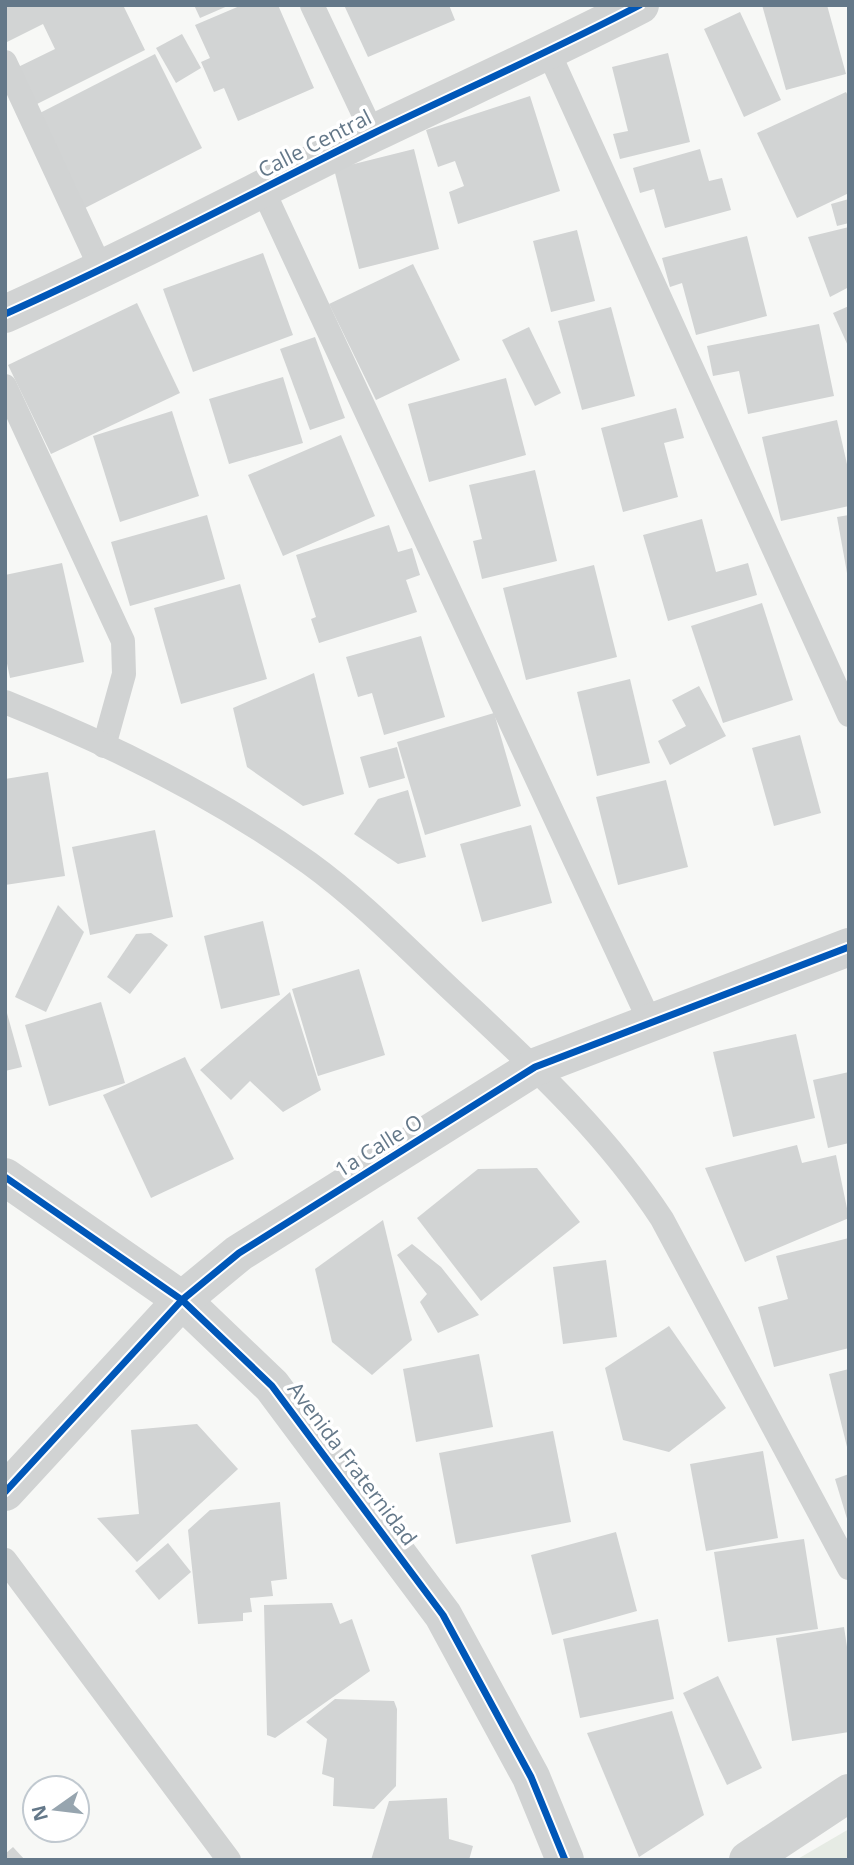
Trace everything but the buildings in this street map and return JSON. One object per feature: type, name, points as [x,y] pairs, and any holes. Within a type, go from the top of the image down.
[{"type":"street","name":"Calle Central","points":[[5,314],[102,271],[373,134],[549,53],[640,5]]},
{"type":"street","name":"1a Calle O","points":[[5,1492],[182,1300],[239,1253],[535,1067],[849,947]]},
{"type":"street","name":"Avenida Fraternidad","points":[[5,1177],[182,1300],[272,1386],[443,1615],[531,1777],[565,1860]]},
{"type":"street","points":[[748,1860],[849,1793]]},
{"type":"lane","points":[[312,5],[373,134]]},
{"type":"lane","points":[[549,53],[849,715]]},
{"type":"lane","points":[[5,62],[102,271]]},
{"type":"lane","points":[[263,190],[650,1022]]},
{"type":"lane","points":[[5,386],[123,641],[124,674],[104,746]]},
{"type":"lane","points":[[5,702],[104,746],[242,819],[310,863],[535,1067],[597,1131],[633,1174],[662,1219],[849,1568]]},
{"type":"lane","points":[[5,1560],[229,1860]]},
{"type":"shaded area","points":[[849,1829],[849,1860],[796,1860]]},
{"type":"cycle path","points":[[5,314],[640,5]]},
{"type":"cycle path","points":[[5,1492],[182,1300],[239,1253],[535,1067],[849,947]]},
{"type":"cycle path","points":[[5,1177],[182,1300],[272,1386],[443,1615],[531,1777],[565,1860]]}]
